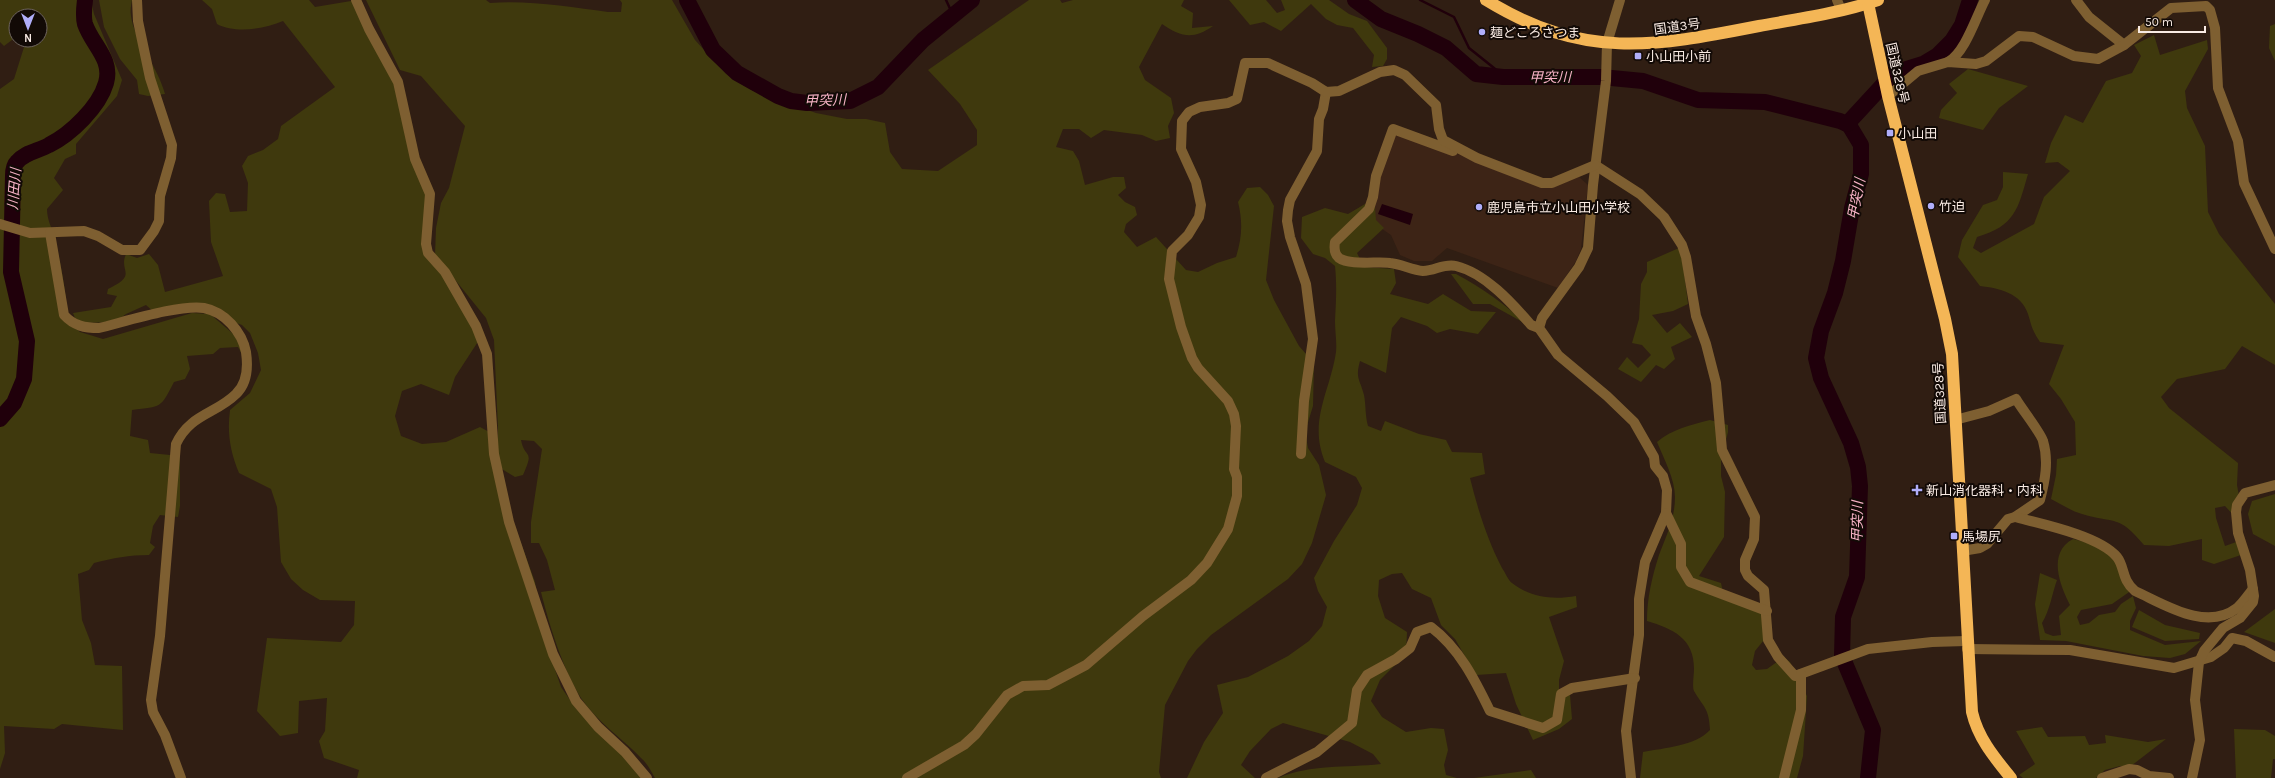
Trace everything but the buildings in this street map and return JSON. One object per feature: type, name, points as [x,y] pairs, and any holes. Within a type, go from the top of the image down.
[{"type":"highway","name":"国道3号","points":[[1486,0],[1541,28],[1568,37],[1607,43],[1646,44],[1679,41],[1839,5],[1873,2]]},
{"type":"highway","name":"国道328号","points":[[1873,2],[1883,75],[1887,93],[1952,354],[1970,700],[1975,726],[1991,754],[2011,778]]},
{"type":"street","points":[[0,224],[30,233],[84,231],[98,236],[122,250],[140,250],[154,231],[159,221],[160,196],[171,158],[172,145],[150,78],[138,21],[137,0]]},
{"type":"street","points":[[356,0],[369,29],[398,82],[415,159],[430,194],[426,244],[428,253],[445,272],[476,326],[487,354],[494,454],[509,522],[553,654],[576,701],[598,727],[625,752],[647,778]]},
{"type":"street","points":[[1539,328],[1542,318],[1580,267],[1589,241],[1595,165],[1606,81],[1607,43],[1620,0]]},
{"type":"street","points":[[1887,93],[1918,71],[1948,62],[1955,58],[1985,0]]},
{"type":"street","points":[[2076,0],[2089,17],[2124,45]]},
{"type":"street","points":[[1948,62],[1976,64],[1986,61],[2010,41],[2025,36],[2040,39],[2074,56],[2098,58],[2124,45],[2172,4],[2201,5],[2210,10],[2215,28],[2218,88],[2238,141],[2244,183],[2275,249]]},
{"type":"street","points":[[907,778],[964,745],[976,734],[1007,695],[1023,686],[1048,685],[1086,665],[1143,616],[1191,580],[1207,563],[1228,529],[1237,496],[1237,477],[1234,469],[1236,426],[1234,414],[1228,401],[1198,368],[1192,358],[1180,327],[1169,279],[1172,251],[1188,235],[1200,216],[1201,205],[1196,182],[1180,149],[1182,121],[1189,112],[1200,107],[1228,103],[1237,99],[1245,63],[1268,63],[1312,83],[1326,92],[1339,91],[1380,72],[1394,70],[1405,75],[1436,105],[1439,129],[1444,140],[1477,158]]},
{"type":"street","points":[[1302,454],[1304,401],[1313,339],[1306,284],[1290,237],[1287,221],[1290,200],[1316,151],[1319,119],[1323,109],[1326,92]]},
{"type":"street","points":[[1595,165],[1552,183],[1542,183],[1477,158],[1393,129],[1376,176],[1373,197],[1368,210],[1335,242],[1336,255],[1341,260],[1367,263],[1390,263],[1422,271],[1433,270],[1444,265],[1454,265],[1474,273],[1497,290],[1531,325],[1539,328],[1558,355],[1607,396],[1634,422],[1654,456],[1655,466],[1663,476],[1667,490],[1666,513],[1645,562],[1639,599],[1639,635],[1635,678],[1626,731],[1631,778]]},
{"type":"street","points":[[1595,165],[1640,194],[1664,217],[1682,245],[1686,257],[1696,316],[1706,344],[1716,383],[1722,450],[1756,517],[1754,539],[1745,560],[1745,570],[1748,576],[1764,590],[1767,611],[1768,640],[1791,674],[1795,676],[1868,649],[1932,642],[2070,650],[2174,668],[2198,662],[2220,652],[2232,638],[2246,641],[2275,657]]},
{"type":"street","points":[[50,233],[64,315],[69,321],[85,328],[99,328],[187,308],[204,308],[220,314],[229,322],[244,342],[248,363],[246,380],[236,394],[182,432],[176,444],[160,636],[151,700],[153,712],[165,734],[181,778]]},
{"type":"street","points":[[1955,420],[1989,410],[2016,399],[2043,440],[2046,474],[2040,500],[2015,517],[2008,519],[1988,544],[1980,548],[1962,551]]},
{"type":"street","points":[[2192,778],[2200,740],[2194,700],[2198,662],[2204,651],[2223,628],[2240,618],[2253,602],[2253,589],[2250,570],[2238,533],[2237,505],[2245,493],[2275,485]]},
{"type":"street","points":[[1666,513],[1681,544],[1681,567],[1690,582],[1736,598],[1767,611]]},
{"type":"street","points":[[2015,517],[2061,530],[2109,548],[2118,558],[2123,575],[2128,585],[2135,591],[2187,614],[2215,617],[2226,614],[2237,608],[2253,589]]},
{"type":"street","points":[[1266,778],[1317,752],[1352,723],[1357,690],[1367,675],[1396,659],[1410,648],[1417,632],[1431,627],[1448,639],[1476,682],[1490,711],[1543,728],[1557,720],[1561,694],[1572,688],[1635,678]]},
{"type":"street","points":[[1784,778],[1801,710],[1801,674]]},
{"type":"street","points":[[2102,778],[2129,769],[2137,770],[2149,776],[2169,778]]},
{"type":"shaded area","points":[[0,0],[91,0],[94,14],[122,80],[117,96],[76,144],[76,154],[65,159],[54,178],[63,190],[47,209],[47,213],[55,239],[65,290],[67,321],[80,332],[103,339],[192,313],[210,314],[238,338],[243,356],[238,347],[220,348],[213,354],[187,356],[190,369],[185,379],[174,382],[166,397],[159,405],[155,407],[132,410],[130,436],[148,440],[150,453],[180,456],[180,506],[178,517],[160,515],[153,526],[150,543],[155,547],[149,555],[121,557],[94,563],[89,570],[78,574],[82,620],[91,643],[95,665],[122,666],[123,730],[62,724],[54,729],[4,726],[5,753],[0,769],[0,89],[14,79],[24,48],[48,48],[48,8],[8,8],[8,43],[4,46],[0,42]]},
{"type":"shaded area","points":[[99,0],[132,0],[131,16],[133,25],[141,44],[162,84],[165,94],[148,96],[139,94],[137,80],[120,59],[104,27]]},
{"type":"shaded area","points":[[202,0],[309,0],[315,7],[357,0],[399,84],[429,195],[430,252],[481,337],[455,377],[449,395],[421,384],[402,391],[395,416],[401,436],[422,444],[446,442],[480,427],[493,434],[513,521],[535,582],[542,631],[561,687],[575,707],[594,728],[632,754],[642,778],[357,778],[359,770],[324,758],[319,741],[325,731],[327,698],[299,701],[298,733],[280,736],[257,711],[267,638],[341,642],[354,625],[355,601],[320,600],[303,590],[291,579],[281,562],[277,507],[271,489],[239,473],[233,457],[230,442],[229,418],[230,410],[250,393],[261,370],[258,353],[250,333],[242,325],[231,321],[218,310],[156,314],[146,305],[126,314],[115,322],[83,323],[75,318],[73,313],[111,307],[117,296],[107,294],[108,289],[123,280],[126,273],[124,260],[126,254],[137,258],[149,254],[158,265],[165,292],[223,276],[211,242],[209,201],[216,193],[225,194],[230,212],[247,211],[248,183],[242,166],[248,156],[263,150],[278,139],[281,126],[335,87],[283,21],[259,28],[241,30],[225,27],[217,24],[212,9]]},
{"type":"shaded area","points":[[366,0],[486,0],[490,3],[520,2],[608,12],[621,12],[622,3],[620,0],[672,0],[695,40],[726,74],[751,90],[816,113],[847,119],[866,119],[885,123],[890,152],[902,169],[938,171],[977,145],[977,130],[960,104],[928,70],[1029,0],[1060,0],[1062,3],[1073,0],[1184,0],[1181,6],[1193,13],[1192,28],[1213,26],[1199,33],[1187,35],[1175,32],[1162,24],[1139,67],[1145,80],[1171,98],[1174,113],[1168,126],[1170,138],[1156,141],[1142,135],[1104,130],[1091,138],[1079,129],[1063,129],[1056,147],[1073,151],[1079,161],[1085,185],[1113,177],[1124,177],[1126,188],[1118,195],[1125,202],[1135,207],[1137,215],[1126,224],[1124,232],[1137,247],[1156,237],[1186,270],[1198,272],[1217,263],[1236,257],[1240,243],[1241,230],[1241,216],[1238,202],[1247,188],[1260,187],[1268,195],[1274,206],[1266,280],[1274,300],[1299,346],[1314,363],[1313,406],[1305,432],[1308,448],[1319,465],[1326,495],[1312,543],[1302,564],[1288,579],[1211,635],[1197,649],[1188,661],[1165,705],[1159,772],[1161,778],[655,778],[643,760],[587,706],[574,687],[568,674],[552,632],[541,592],[555,590],[547,560],[539,543],[531,543],[531,522],[542,449],[534,441],[521,440],[529,457],[527,467],[523,475],[515,477],[497,466],[498,428],[494,340],[486,318],[435,255],[436,228],[441,203],[449,188],[465,126],[421,76],[400,70]]},
{"type":"shaded area","points":[[1229,0],[1266,0],[1277,13],[1285,10],[1281,0],[1329,0],[1349,14],[1367,21],[1387,48],[1387,59],[1383,66],[1372,67],[1374,55],[1353,28],[1337,25],[1326,19],[1311,4],[1281,31],[1264,22],[1250,25]]},
{"type":"shaded area","points":[[2275,24],[2275,61],[2269,48],[2270,26]]},
{"type":"shaded area","points":[[2154,35],[2160,55],[2207,40],[2208,49],[2185,91],[2187,108],[2205,146],[2208,212],[2219,234],[2275,304],[2275,365],[2242,346],[2225,369],[2177,379],[2161,397],[2169,408],[2238,463],[2237,485],[2241,507],[2236,518],[2225,506],[2215,508],[2216,518],[2225,546],[2239,541],[2241,555],[2214,564],[2202,560],[2202,539],[2169,546],[2144,545],[2128,528],[2122,524],[2078,513],[2051,499],[2056,475],[2057,459],[2076,455],[2075,422],[2061,399],[2049,384],[2064,345],[2040,342],[2031,325],[2025,307],[2020,301],[2015,296],[2002,290],[1980,286],[1958,257],[1962,240],[1983,205],[1997,200],[2003,187],[2003,172],[2028,174],[2021,197],[2013,214],[2007,221],[1990,233],[1977,237],[1973,248],[1981,253],[2034,224],[2044,197],[2070,171],[2058,162],[2045,163],[2051,143],[2065,115],[2083,123],[2106,81],[2132,73],[2141,56],[2134,45]]},
{"type":"shaded area","points":[[1968,69],[2028,86],[1999,108],[1983,130],[1939,118],[1941,110],[1957,93],[1949,84]]},
{"type":"shaded area","name":"鹿児島市立小山田小学校","points":[[1394,132],[1553,187],[1579,177],[1588,185],[1581,249],[1576,261],[1558,288],[1447,248],[1432,261],[1414,261],[1400,255],[1391,235],[1366,218]]},
{"type":"shaded area","points":[[1365,204],[1375,207],[1376,220],[1384,228],[1357,253],[1364,267],[1394,269],[1396,283],[1390,294],[1428,304],[1443,294],[1471,311],[1496,312],[1478,334],[1450,329],[1437,333],[1427,326],[1401,317],[1392,328],[1386,373],[1360,361],[1358,372],[1364,395],[1366,418],[1368,426],[1381,431],[1385,421],[1419,434],[1446,440],[1452,452],[1482,453],[1485,474],[1470,478],[1487,535],[1508,578],[1519,588],[1542,597],[1559,598],[1576,596],[1577,607],[1549,617],[1564,661],[1559,680],[1559,697],[1570,695],[1572,719],[1559,729],[1533,740],[1516,704],[1506,673],[1476,675],[1455,639],[1441,625],[1431,598],[1412,589],[1402,573],[1392,574],[1379,580],[1378,596],[1385,618],[1407,632],[1406,654],[1380,680],[1371,701],[1382,717],[1406,732],[1431,728],[1444,729],[1448,750],[1444,765],[1446,775],[1457,778],[1278,778],[1303,770],[1316,768],[1381,764],[1373,754],[1350,742],[1283,723],[1271,729],[1250,751],[1241,765],[1255,778],[1187,778],[1204,742],[1223,713],[1217,685],[1248,677],[1288,656],[1309,641],[1322,626],[1327,607],[1318,591],[1314,578],[1334,541],[1357,505],[1362,488],[1356,477],[1325,462],[1320,447],[1319,420],[1336,352],[1336,273],[1335,266],[1325,258],[1313,254],[1301,238],[1302,217],[1325,208],[1348,214]]},
{"type":"shaded area","points":[[1382,204],[1413,214],[1410,225],[1378,214]]},
{"type":"shaded area","points":[[1679,248],[1683,264],[1688,304],[1673,311],[1652,315],[1667,333],[1680,323],[1692,337],[1671,347],[1675,359],[1664,369],[1656,365],[1641,382],[1618,369],[1627,357],[1638,368],[1651,355],[1642,345],[1632,343],[1639,319],[1641,284],[1647,272],[1647,262]]},
{"type":"shaded area","points":[[1451,274],[1456,274],[1484,290],[1526,324],[1490,304],[1473,304]]},
{"type":"shaded area","points":[[1710,420],[1728,425],[1728,432],[1721,460],[1721,476],[1725,492],[1724,537],[1699,576],[1721,583],[1724,597],[1770,615],[1772,630],[1755,651],[1752,665],[1756,670],[1767,669],[1784,657],[1790,662],[1807,696],[1803,756],[1797,778],[1640,778],[1643,752],[1679,746],[1696,740],[1710,730],[1707,712],[1693,689],[1693,658],[1686,642],[1673,632],[1647,621],[1652,579],[1672,520],[1675,505],[1675,490],[1669,469],[1657,442],[1675,431]]},
{"type":"shaded area","points":[[2275,494],[2275,546],[2253,534],[2248,514],[2252,501]]},
{"type":"shaded area","points":[[2073,539],[2108,548],[2132,590],[2112,604],[2081,610],[2077,617],[2080,625],[2089,623],[2099,615],[2115,612],[2121,604],[2133,596],[2136,608],[2130,621],[2130,630],[2165,645],[2201,641],[2185,654],[2170,658],[2143,656],[2066,641],[2040,640],[2035,604],[2040,573],[2057,580],[2049,607],[2042,623],[2045,633],[2053,636],[2061,635],[2059,616],[2070,605],[2060,579],[2058,561],[2060,552],[2065,545]]},
{"type":"shaded area","points":[[2275,609],[2275,643],[2244,632]]},
{"type":"shaded area","points":[[2139,610],[2165,625],[2200,633],[2199,639],[2165,641],[2132,627]]},
{"type":"shaded area","points":[[2042,727],[2048,737],[2085,736],[2089,745],[2106,743],[2105,735],[2148,742],[2166,739],[2131,766],[2120,766],[2105,770],[2096,778],[2023,778],[2019,775],[2035,764],[2016,731]]},
{"type":"shaded area","points":[[2234,729],[2265,730],[2275,736],[2275,759],[2273,759],[2271,778],[2236,778]]},
{"type":"shaded area","points":[[1531,770],[1536,778],[1474,778]]},
{"type":"waterway","name":"川田川","points":[[0,419],[14,403],[24,379],[27,341],[11,272],[14,167],[24,156],[45,147],[75,127],[91,110],[106,83],[107,67],[101,52],[88,32],[85,24],[85,0]]},
{"type":"waterway","name":"甲突川","points":[[687,0],[713,50],[737,73],[778,96],[791,101],[807,103],[850,101],[878,87],[923,40],[972,0]]},
{"type":"waterway","points":[[946,0],[953,15]]},
{"type":"waterway","name":"甲突川","points":[[1355,0],[1381,19],[1418,34],[1446,48],[1476,74],[1503,77],[1601,77],[1643,81],[1698,100],[1765,102],[1840,121],[1849,125],[1861,145],[1861,174],[1852,208],[1843,261],[1835,293],[1821,331],[1816,358],[1821,378],[1851,443],[1858,467],[1860,486],[1857,577],[1843,617],[1842,656],[1873,730],[1868,778]]},
{"type":"waterway","points":[[1420,0],[1454,17],[1469,48],[1503,77]]},
{"type":"waterway","points":[[1847,124],[1894,73],[1923,64],[1938,55],[1952,41],[1962,25],[1970,0]]},
{"type":"place","name":"麺どころさつま","points":[[1482,32]]},
{"type":"place","name":"小山田小前","points":[[1638,56]]},
{"type":"place","name":"小山田","points":[[1890,133]]},
{"type":"place","name":"竹迫","points":[[1931,206]]},
{"type":"place","name":"鹿児島市立小山田小学校","points":[[1479,207]]},
{"type":"place","name":"新山消化器科・内科","points":[[1917,490]]},
{"type":"place","name":"馬場尻","points":[[1954,536]]}]
